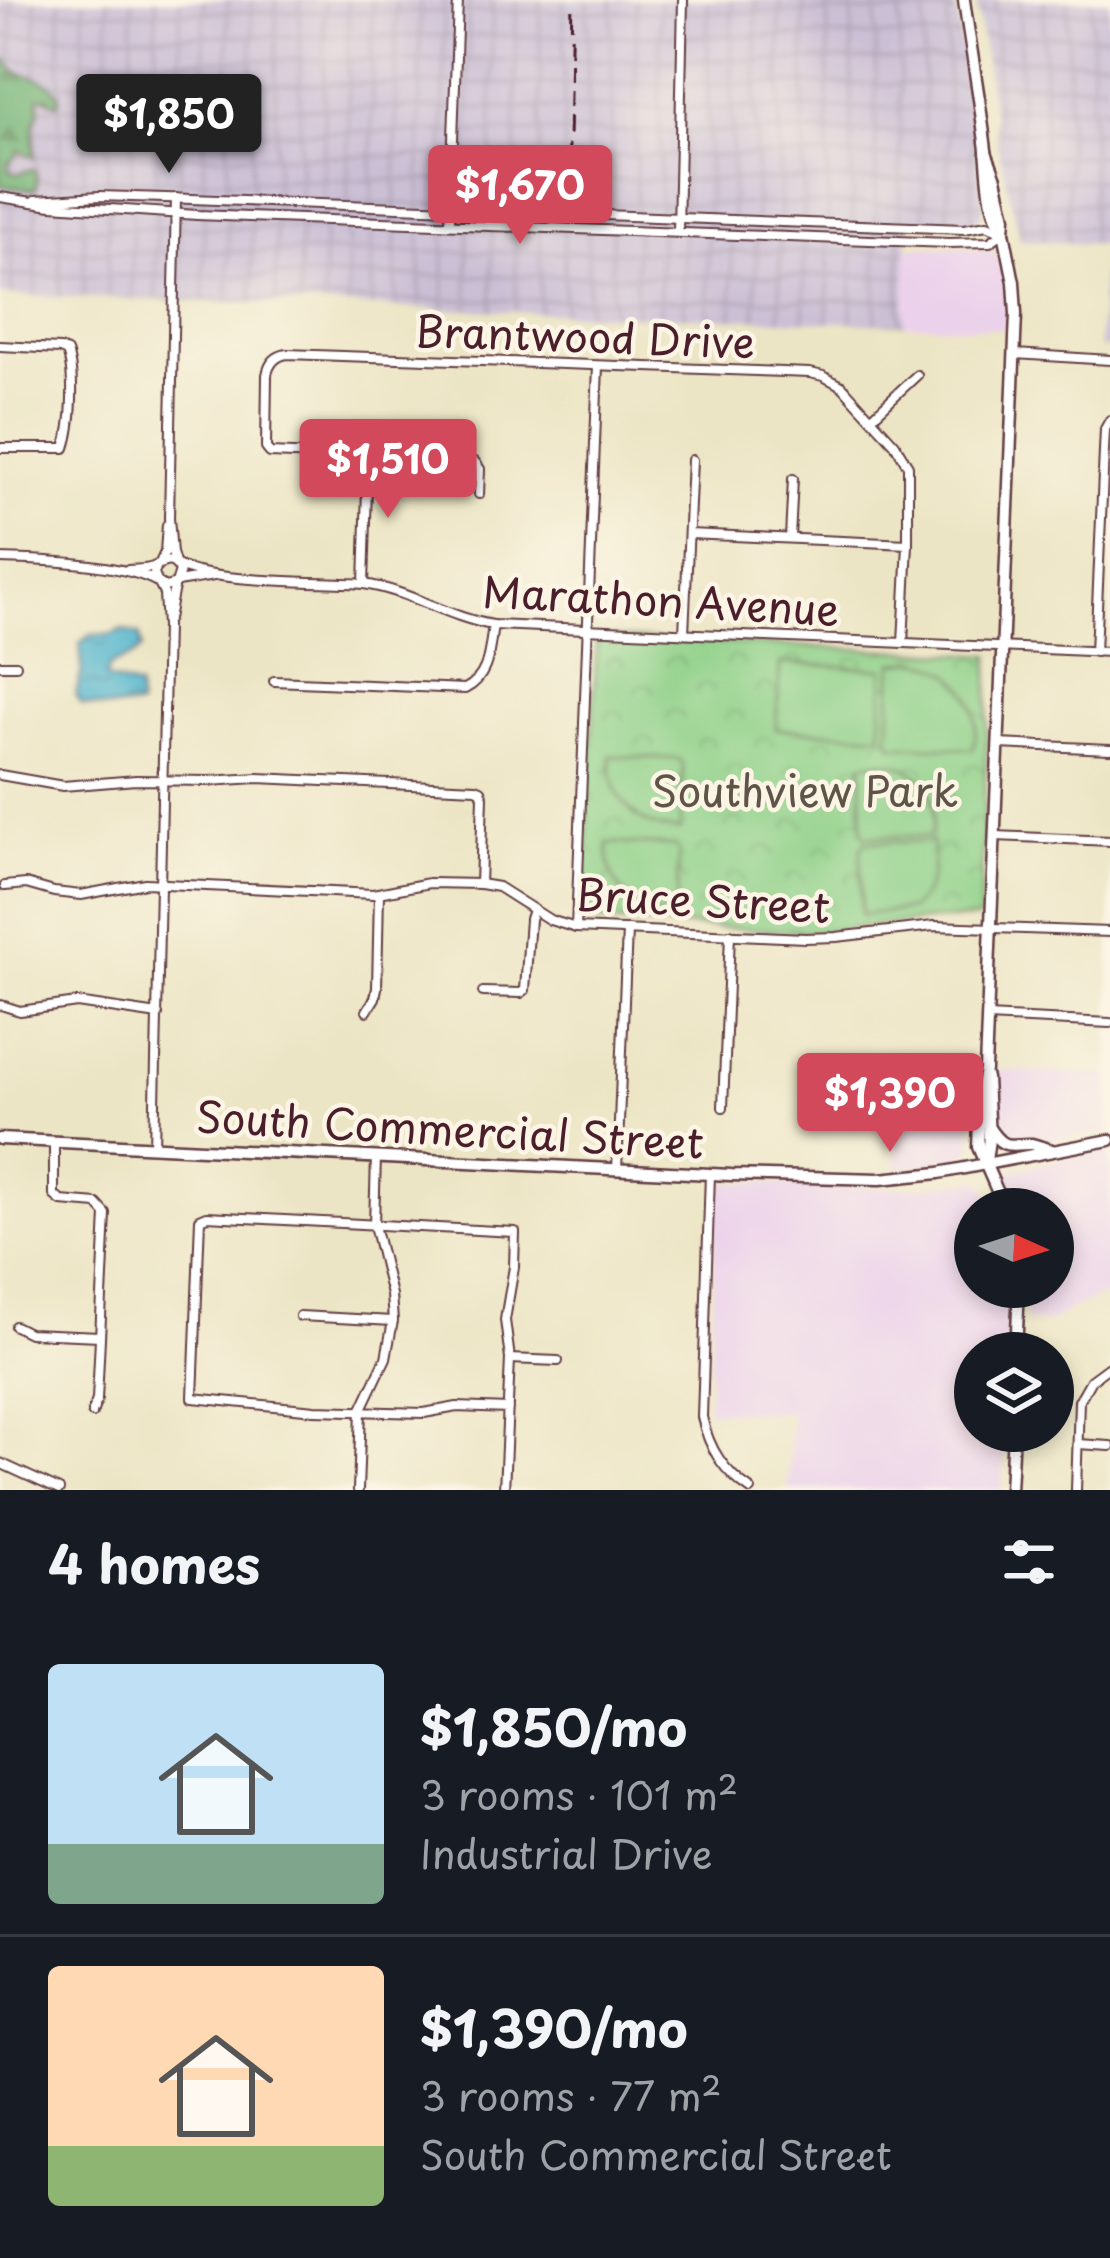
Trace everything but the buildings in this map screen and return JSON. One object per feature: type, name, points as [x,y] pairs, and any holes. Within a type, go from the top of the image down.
[{"type":"main road","points":[[964,0],[988,180],[1016,298],[985,1070],[986,1164]]},
{"type":"main road","points":[[985,1070],[978,1148],[996,1188]]},
{"type":"main road","points":[[989,1127],[1004,1144],[1034,1144],[1055,1151]]},
{"type":"main road","name":"South Commercial Street","points":[[0,1139],[880,1179],[1110,1140]]},
{"type":"main road","points":[[1010,1490],[1011,1452]]},
{"type":"street","points":[[450,223],[458,0]]},
{"type":"street","points":[[678,231],[683,0]]},
{"type":"street","points":[[0,197],[175,213],[959,244],[990,242],[1004,232]]},
{"type":"street","points":[[154,1147],[166,626],[164,594],[154,574],[165,552],[169,518],[176,198]]},
{"type":"street","points":[[23,201],[176,198],[964,229],[987,225],[1004,232]]},
{"type":"street","points":[[0,346],[67,352],[71,365],[65,448],[0,448]]},
{"type":"street","name":"Brantwood Drive","points":[[368,457],[268,451],[270,364],[287,354],[818,374],[838,383],[872,417],[908,466],[903,643]]},
{"type":"street","points":[[1015,354],[1110,360]]},
{"type":"street","points":[[576,928],[598,365]]},
{"type":"street","points":[[872,417],[917,375]]},
{"type":"street","points":[[1095,652],[1105,429],[1110,420]]},
{"type":"street","points":[[364,584],[368,457],[475,461],[480,470],[479,494]]},
{"type":"street","points":[[684,633],[692,460]]},
{"type":"street","points":[[790,538],[794,478]]},
{"type":"street","points":[[166,626],[180,576],[169,518]]},
{"type":"street","points":[[689,534],[908,544]]},
{"type":"street","points":[[0,559],[121,571],[165,587],[177,583]]},
{"type":"street","points":[[121,571],[148,569],[168,560],[176,564]]},
{"type":"street","name":"Marathon Avenue","points":[[176,564],[216,575],[364,584],[493,625],[1110,652]]},
{"type":"street","name":"Marathon Avenue","points":[[177,583],[216,575]]},
{"type":"street","points":[[274,681],[465,688],[484,673],[493,625]]},
{"type":"street","points":[[0,665],[16,665]]},
{"type":"street","points":[[999,743],[1110,748]]},
{"type":"street","points":[[0,775],[62,786],[258,778],[479,789],[483,797],[480,884]]},
{"type":"street","points":[[995,836],[1110,841]]},
{"type":"street","name":"Bruce Street","points":[[5,886],[26,884],[81,895],[139,884],[379,893],[429,883],[480,884],[498,887],[550,920],[576,928],[836,938],[934,926],[1110,932]]},
{"type":"street","points":[[367,1011],[375,998],[379,893]]},
{"type":"street","points":[[483,992],[525,990],[533,910]]},
{"type":"street","points":[[617,1169],[627,929]]},
{"type":"street","points":[[723,1107],[730,934]]},
{"type":"street","points":[[1,1005],[15,1011],[77,1004],[158,1016]]},
{"type":"street","points":[[987,1017],[1110,1023]]},
{"type":"street","points":[[55,1142],[55,1195],[61,1201],[97,1204],[106,1214],[97,1400],[92,1413]]},
{"type":"street","points":[[358,1490],[363,1401],[386,1358],[393,1321],[392,1295],[374,1225],[376,1157]]},
{"type":"street","points":[[710,1174],[702,1418],[718,1458],[751,1490]]},
{"type":"street","points":[[504,1490],[508,1409],[510,1359],[505,1320],[515,1232],[202,1217],[193,1398],[296,1409],[508,1409]]},
{"type":"street","points":[[300,1316],[393,1321]]},
{"type":"street","points":[[15,1326],[28,1333],[100,1336]]},
{"type":"street","points":[[510,1359],[558,1361]]},
{"type":"street","points":[[1076,1490],[1082,1393],[1110,1366]]},
{"type":"street","points":[[1078,1444],[1110,1446]]},
{"type":"street","points":[[0,1463],[59,1490]]},
{"type":"shaded area","points":[[0,0],[955,0],[984,210],[969,224],[908,223],[904,324],[0,295]]},
{"type":"shaded area","points":[[976,0],[1110,0],[1110,348],[1099,347],[1103,245],[1021,240],[998,149]]},
{"type":"shaded area","points":[[907,247],[993,251],[1000,260],[1005,285],[1007,329],[904,324]]},
{"type":"shaded area","points":[[904,1066],[975,1069],[971,1147],[964,1158],[896,1170]]},
{"type":"shaded area","points":[[994,1070],[1110,1075],[1110,1132],[1015,1144],[995,1132]]},
{"type":"shaded area","points":[[1110,1149],[1110,1293],[1074,1307],[1074,1188],[1006,1188],[1002,1176]]},
{"type":"shaded area","points":[[979,1180],[986,1188],[954,1188],[954,1308],[1010,1308],[1009,1332],[954,1332],[954,1452],[1004,1452],[1002,1490],[788,1490],[791,1412],[708,1411],[717,1184],[910,1188]]},
{"type":"shaded area","points":[[1026,1308],[1072,1308],[1049,1323],[1026,1320]]},
{"type":"green space","points":[[0,54],[13,68],[44,81],[60,97],[58,104],[39,97],[34,158],[19,150],[8,164],[9,171],[17,174],[36,172],[34,190],[0,186]]},
{"type":"green space","name":"Southview Park","points":[[597,637],[990,655],[980,919],[809,932],[586,921]]},
{"type":"green space","points":[[917,661],[946,672],[966,691],[975,718],[973,749],[894,745],[889,740],[893,663]]},
{"type":"green space","points":[[780,663],[884,669],[881,735],[776,729]]},
{"type":"green space","points":[[611,756],[679,759],[683,764],[680,830],[651,824],[629,809],[615,786]]},
{"type":"green space","points":[[882,761],[908,769],[926,785],[933,808],[931,836],[866,836],[862,831],[862,764]]},
{"type":"green space","points":[[866,842],[932,842],[930,878],[911,909],[861,915],[861,847]]},
{"type":"green space","points":[[608,843],[679,850],[676,916],[647,910],[625,895],[611,872]]},
{"type":"water","points":[[122,630],[139,635],[142,648],[111,665],[106,675],[138,688],[139,707],[81,704],[76,694],[82,670],[80,643],[91,634]]},
{"type":"railway","points":[[568,189],[572,0]]}]
